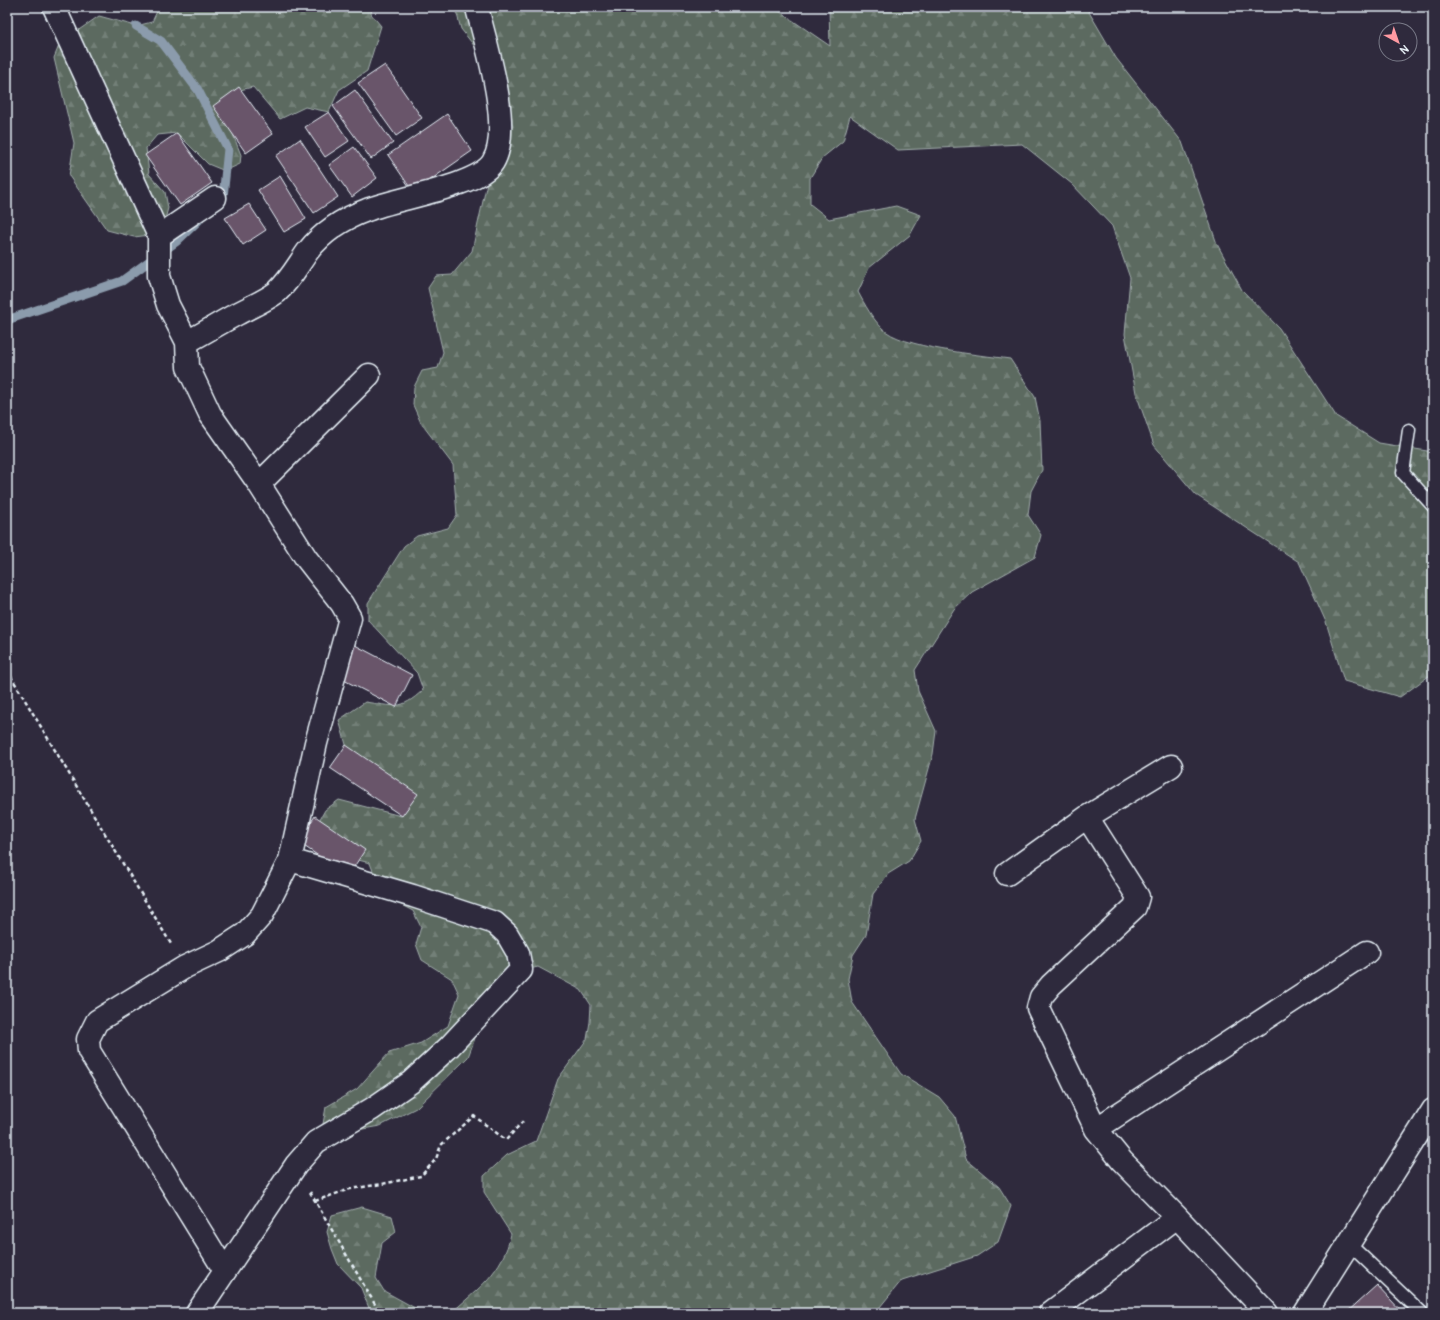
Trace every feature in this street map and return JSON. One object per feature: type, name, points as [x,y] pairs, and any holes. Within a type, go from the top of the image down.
[{"type":"street","points":[[54,7],[160,239],[159,276],[168,304],[187,342],[188,367],[210,414],[259,484],[306,558],[342,604],[350,618],[316,743],[290,860],[262,915],[245,934],[219,951],[185,967],[97,1021],[88,1039],[89,1051],[225,1271]]},
{"type":"street","points":[[187,342],[276,292],[292,275],[324,235],[343,222],[366,210],[388,202],[459,184],[480,173],[493,163],[499,149],[500,132],[498,100],[493,70],[477,8]]},
{"type":"street","points":[[160,239],[215,198]]},
{"type":"street","points":[[259,484],[369,375]]},
{"type":"street","points":[[1007,874],[1087,817],[1171,766]]},
{"type":"street","points":[[1087,817],[1138,897],[1135,907],[1051,985],[1041,997],[1038,1008],[1096,1129],[1122,1161],[1177,1216],[1267,1313]]},
{"type":"street","points":[[197,1313],[296,1165],[316,1142],[372,1109],[411,1082],[449,1047],[521,970],[518,953],[507,934],[495,923],[413,896],[290,860]]},
{"type":"street","points":[[1096,1129],[1367,952]]},
{"type":"street","points":[[1305,1313],[1433,1110]]},
{"type":"street","points":[[1050,1313],[1177,1216]]},
{"type":"lane","points":[[1409,430],[1403,473],[1433,506]]},
{"type":"lane","points":[[1348,1243],[1422,1313]]},
{"type":"path","points":[[7,670],[185,967]]},
{"type":"path","points":[[315,1201],[350,1189],[421,1176],[436,1159],[441,1145],[474,1116],[506,1140],[525,1119]]},
{"type":"path","points":[[296,1165],[315,1201],[380,1313]]},
{"type":"green space","points":[[159,7],[372,7],[371,14],[381,26],[367,71],[339,90],[329,112],[305,107],[280,119],[253,87],[235,91],[220,101],[241,155],[240,164],[225,171],[208,164],[177,133],[157,135],[146,148],[149,174],[165,192],[168,208],[164,223],[150,235],[134,237],[107,230],[69,176],[74,143],[54,58],[60,43],[99,16],[136,26],[152,22]]},
{"type":"green space","points":[[455,7],[773,7],[830,46],[829,7],[1086,7],[1116,58],[1182,142],[1217,244],[1242,290],[1279,328],[1336,416],[1379,443],[1433,452],[1433,673],[1400,697],[1344,681],[1326,622],[1299,562],[1196,495],[1154,445],[1136,393],[1125,334],[1130,278],[1112,226],[1072,184],[1022,144],[898,150],[850,116],[843,141],[822,158],[810,178],[810,204],[829,219],[896,206],[921,215],[910,235],[869,268],[858,292],[878,324],[891,335],[923,346],[1010,359],[1035,397],[1040,421],[1042,470],[1031,491],[1028,515],[1041,535],[1035,557],[972,592],[954,609],[915,670],[918,691],[936,731],[933,754],[915,819],[921,841],[909,861],[888,874],[873,894],[866,935],[853,955],[848,979],[852,1002],[901,1074],[939,1097],[955,1116],[966,1159],[999,1187],[1011,1206],[998,1242],[977,1256],[902,1280],[875,1313],[451,1313],[480,1287],[496,1269],[502,1259],[511,1234],[484,1192],[484,1176],[507,1155],[536,1141],[558,1079],[587,1039],[591,1005],[581,990],[538,967],[521,971],[487,1006],[468,1057],[416,1108],[380,1126],[340,1133],[323,1124],[326,1107],[357,1089],[389,1053],[421,1043],[448,1026],[459,994],[452,979],[422,960],[416,944],[421,927],[413,911],[382,895],[370,863],[335,854],[317,824],[325,810],[339,800],[401,816],[417,794],[349,755],[339,720],[365,702],[383,705],[402,704],[415,697],[423,690],[417,673],[368,620],[368,603],[404,546],[417,536],[448,528],[457,515],[453,465],[421,423],[413,405],[414,387],[422,371],[438,368],[443,352],[428,288],[436,276],[452,275],[472,251],[501,119],[493,70],[461,29]]},
{"type":"green space","points":[[362,1207],[392,1216],[396,1232],[382,1243],[376,1278],[384,1291],[424,1313],[371,1313],[361,1288],[338,1264],[327,1232],[332,1215]]},
{"type":"building","points":[[385,65],[422,118],[396,136],[358,83]]},
{"type":"building","points":[[239,87],[273,134],[246,153],[213,106]]},
{"type":"building","points":[[355,90],[393,143],[371,159],[333,106]]},
{"type":"building","points":[[329,112],[349,141],[325,157],[305,127]]},
{"type":"building","points":[[447,114],[472,151],[413,192],[388,155]]},
{"type":"building","points":[[177,133],[212,183],[180,205],[145,155]]},
{"type":"building","points":[[300,139],[338,197],[314,213],[276,156]]},
{"type":"building","points":[[354,147],[377,178],[352,197],[329,165]]},
{"type":"building","points":[[280,176],[306,219],[284,232],[258,190]]},
{"type":"building","points":[[249,204],[266,230],[243,245],[225,218]]},
{"type":"building","points":[[353,644],[412,675],[396,707],[336,676]]},
{"type":"building","points":[[346,745],[418,794],[402,816],[330,768]]},
{"type":"building","points":[[315,816],[365,850],[348,876],[298,842]]},
{"type":"building","points":[[1377,1285],[1403,1313],[1346,1313]]},
{"type":"waterway","points":[[136,26],[161,41],[198,90],[228,149],[223,197],[219,201]]},
{"type":"waterway","points":[[7,320],[122,281],[177,241],[199,220]]}]
